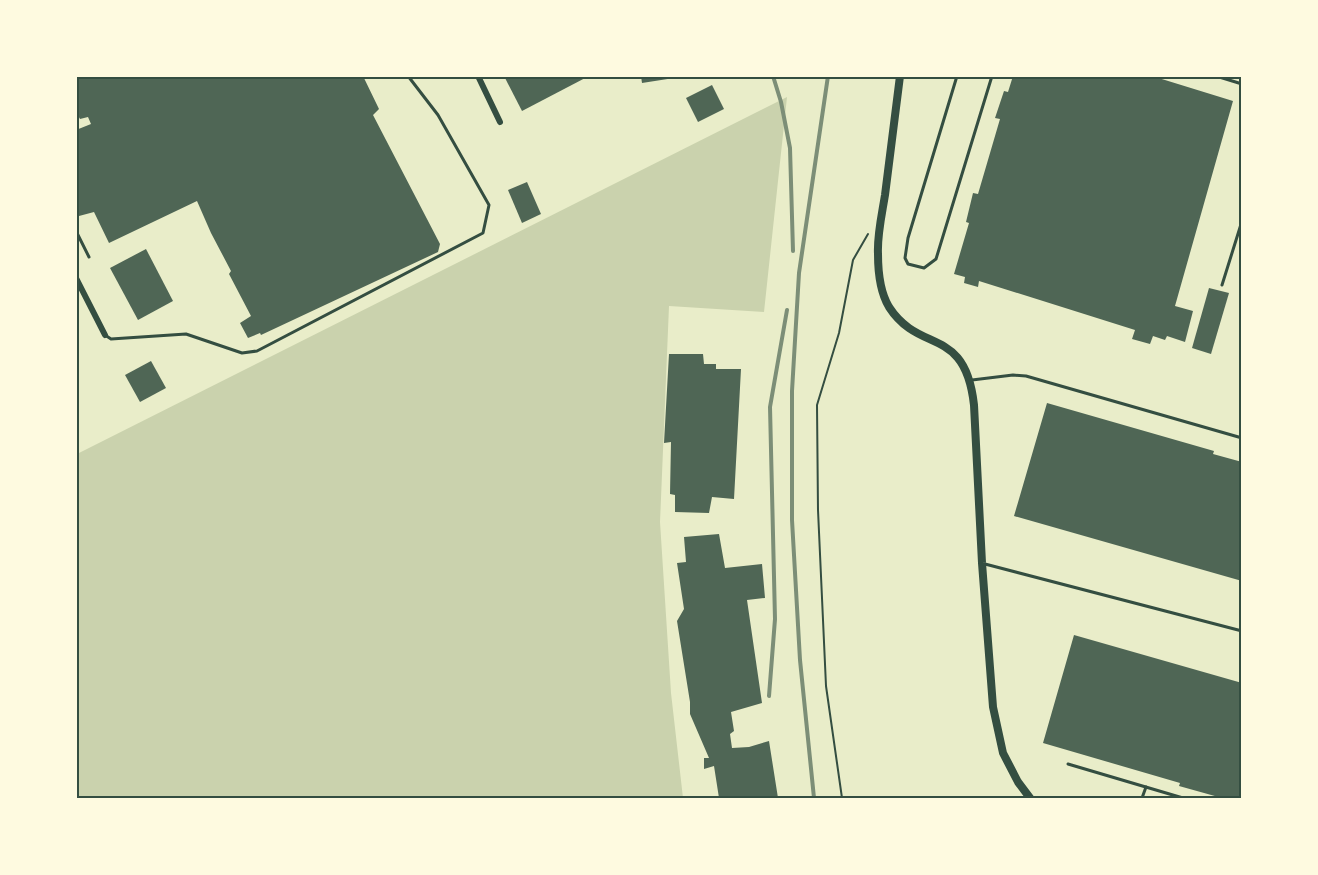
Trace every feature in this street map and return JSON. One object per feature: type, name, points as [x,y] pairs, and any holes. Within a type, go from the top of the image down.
[{"type":"street","points":[[478,76],[500,122]]},
{"type":"street","points":[[900,76],[878,253],[880,287],[890,308],[904,323],[947,347],[957,356],[970,380],[974,405],[982,563],[997,732],[1010,767],[1030,798]]},
{"type":"street","points":[[77,279],[105,334]]},
{"type":"lane","points":[[105,334],[111,339],[186,334],[242,353],[257,351],[483,233],[489,205],[438,115],[408,76]]},
{"type":"lane","points":[[957,76],[908,238],[905,258],[908,264],[924,268],[936,260],[992,76]]},
{"type":"lane","points":[[1216,76],[1242,84]]},
{"type":"lane","points":[[1222,285],[1242,221]]},
{"type":"lane","points":[[76,231],[89,258]]},
{"type":"lane","points":[[970,380],[1012,375],[1026,376],[1242,438]]},
{"type":"lane","points":[[982,563],[1242,631]]},
{"type":"lane","points":[[1068,764],[1183,798]]},
{"type":"lane","points":[[1142,798],[1146,787]]},
{"type":"path","points":[[842,798],[826,686],[818,510],[817,405],[839,333],[853,260],[871,229]]},
{"type":"green space","points":[[787,97],[764,312],[669,306],[660,522],[671,693],[683,798],[77,798],[77,454]]},
{"type":"building","points":[[76,76],[363,76],[379,109],[373,115],[440,244],[438,252],[261,335],[260,333],[248,338],[240,323],[251,316],[229,274],[231,271],[197,201],[109,243],[94,212],[79,216],[76,211],[76,130],[91,124],[88,117],[80,119],[76,112]]},
{"type":"building","points":[[504,76],[589,76],[522,111]]},
{"type":"building","points":[[641,76],[674,76],[674,78],[642,83]]},
{"type":"building","points":[[1013,76],[1152,76],[1233,101],[1175,306],[1193,311],[1185,342],[1167,336],[1165,340],[1153,336],[1150,344],[1132,339],[1135,330],[979,281],[978,287],[964,283],[965,277],[954,274],[969,223],[966,222],[973,193],[978,194],[1000,119],[995,118],[1004,91],[1008,92]]},
{"type":"building","points":[[712,85],[724,109],[698,122],[686,98]]},
{"type":"building","points":[[527,182],[541,214],[522,223],[508,190]]},
{"type":"building","points":[[146,249],[173,301],[138,320],[110,268]]},
{"type":"building","points":[[1209,288],[1229,293],[1211,354],[1192,348]]},
{"type":"building","points":[[669,354],[703,354],[704,364],[716,364],[716,369],[741,369],[734,499],[712,497],[709,513],[675,512],[675,495],[670,494],[671,442],[664,443]]},
{"type":"building","points":[[151,361],[166,388],[140,402],[125,375]]},
{"type":"building","points":[[1047,403],[1214,451],[1213,454],[1242,462],[1242,581],[1014,516]]},
{"type":"building","points":[[719,534],[725,568],[762,564],[765,598],[747,600],[762,703],[731,712],[734,731],[730,734],[732,748],[749,747],[769,741],[778,798],[719,798],[714,766],[704,769],[704,758],[709,758],[690,714],[677,621],[684,609],[677,563],[686,562],[684,537]]},
{"type":"building","points":[[1074,635],[1242,683],[1242,798],[1228,796],[1222,798],[1179,786],[1180,783],[1043,743]]},
{"type":"railway","points":[[773,76],[781,102],[790,148],[793,251]]},
{"type":"railway","points":[[814,798],[800,660],[792,520],[792,391],[799,273],[828,76]]},
{"type":"railway","points":[[769,696],[775,619],[770,407],[787,310]]}]
